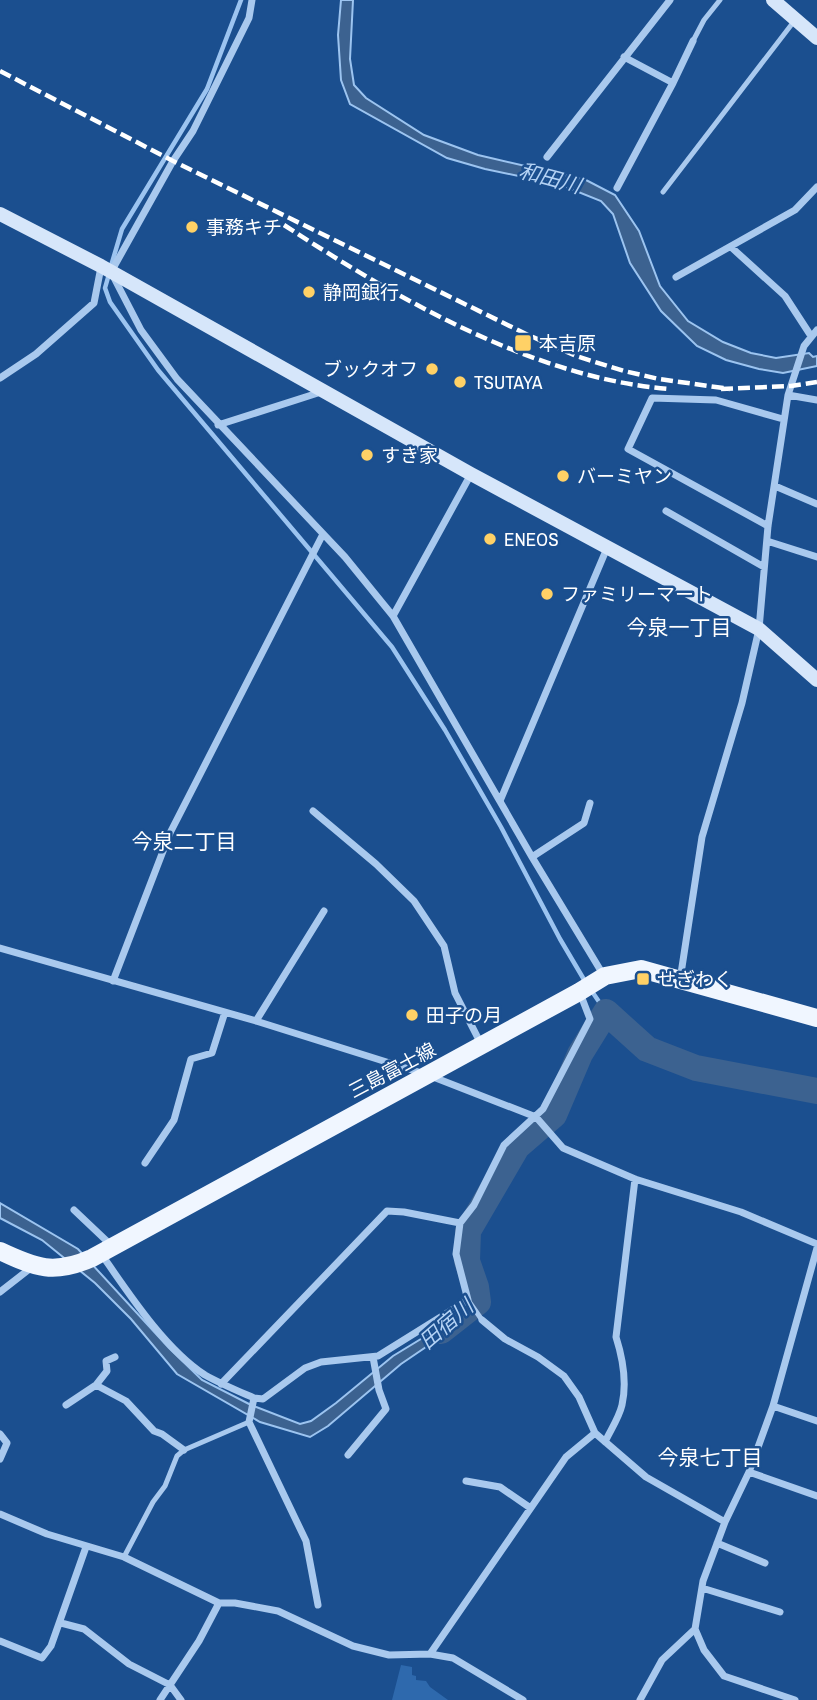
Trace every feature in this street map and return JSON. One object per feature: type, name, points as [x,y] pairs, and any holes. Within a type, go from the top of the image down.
[{"type":"main road","name":"三島富士線","points":[[0,1251],[32,1267],[54,1268],[72,1265],[102,1253],[580,992],[601,978],[641,969],[817,1018]]},
{"type":"street","points":[[0,377],[36,354],[94,303],[106,269],[193,131],[249,18],[252,0]]},
{"type":"street","points":[[547,157],[670,0]]},
{"type":"street","points":[[773,0],[794,20],[815,33]]},
{"type":"street","points":[[617,188],[693,41]]},
{"type":"street","points":[[624,57],[673,83]]},
{"type":"street","points":[[676,277],[795,210],[817,187]]},
{"type":"street","points":[[0,214],[106,269],[471,474],[759,629],[817,680]]},
{"type":"street","points":[[680,981],[702,837],[741,703],[759,629],[766,541],[783,419],[804,346],[814,333],[785,296],[731,247]]},
{"type":"street","points":[[106,269],[141,330],[177,379],[345,557],[393,616],[601,978]]},
{"type":"street","points":[[218,425],[322,391]]},
{"type":"street","points":[[788,395],[817,400]]},
{"type":"street","points":[[768,526],[628,449],[652,398],[716,400],[783,419]]},
{"type":"street","points":[[393,616],[471,474]]},
{"type":"street","points":[[775,486],[817,504]]},
{"type":"street","points":[[666,511],[764,567]]},
{"type":"street","points":[[113,981],[170,834],[323,534]]},
{"type":"street","points":[[766,541],[817,556]]},
{"type":"street","points":[[500,801],[607,548]]},
{"type":"street","points":[[532,857],[584,823],[590,803]]},
{"type":"street","points":[[313,811],[376,864],[414,901],[444,946],[455,993],[481,1045]]},
{"type":"street","points":[[256,1021],[324,911]]},
{"type":"street","points":[[1,950],[256,1021],[428,1075],[536,1117],[563,1148],[635,1179],[741,1212],[817,1246],[773,1406],[750,1472],[725,1522],[702,1588],[695,1629],[704,1650],[724,1675],[795,1700]]},
{"type":"street","points":[[74,1210],[138,1306],[177,1350],[202,1373],[221,1384],[263,1399],[305,1368],[321,1362],[373,1360],[468,1300],[456,1254],[460,1223],[474,1205],[505,1145],[543,1109],[590,1019],[580,992]]},
{"type":"street","points":[[145,1163],[174,1120],[191,1059],[212,1053],[225,1012]]},
{"type":"street","points":[[605,1442],[622,1406],[622,1356],[616,1337],[635,1179]]},
{"type":"street","points":[[221,1384],[387,1211],[460,1223]]},
{"type":"street","points":[[0,1292],[32,1267]]},
{"type":"street","points":[[482,1320],[505,1339],[538,1357],[564,1376],[579,1397],[594,1433],[646,1476],[725,1522]]},
{"type":"street","points":[[66,1405],[96,1385],[107,1371],[106,1362],[115,1357]]},
{"type":"street","points":[[348,1455],[386,1409],[373,1360]]},
{"type":"street","points":[[96,1385],[126,1401],[154,1431],[184,1450]]},
{"type":"street","points":[[254,1398],[249,1420],[306,1541],[318,1605]]},
{"type":"street","points":[[773,1406],[817,1420]]},
{"type":"street","points":[[430,1654],[566,1457],[594,1433]]},
{"type":"street","points":[[0,1434],[7,1443],[0,1459]]},
{"type":"street","points":[[750,1472],[817,1496]]},
{"type":"street","points":[[466,1481],[500,1487],[529,1507]]},
{"type":"street","points":[[0,1514],[47,1534],[124,1558],[219,1603],[235,1603],[278,1611],[353,1646],[390,1656],[430,1654],[453,1658],[523,1700]]},
{"type":"street","points":[[718,1543],[765,1563]]},
{"type":"street","points":[[0,1641],[42,1658],[51,1646],[61,1623],[86,1547]]},
{"type":"street","points":[[702,1588],[779,1612]]},
{"type":"street","points":[[160,1700],[199,1641],[219,1603]]},
{"type":"street","points":[[61,1623],[84,1629],[129,1664],[170,1685],[181,1700]]},
{"type":"street","points":[[640,1700],[662,1660],[695,1629]]},
{"type":"lane","points":[[693,41],[704,20],[720,0]]},
{"type":"lane","points":[[663,192],[794,20]]},
{"type":"lane","points":[[468,1300],[482,1320]]},
{"type":"lane","points":[[124,1558],[153,1502],[165,1486],[177,1456],[184,1450],[249,1420]]},
{"type":"shaded area","points":[[401,1665],[412,1667],[412,1675],[416,1676],[416,1680],[426,1681],[448,1700],[392,1700]]},
{"type":"water","name":"和田川","points":[[341,0],[353,0],[350,59],[354,85],[366,98],[424,135],[478,155],[586,180],[615,195],[639,231],[660,286],[688,321],[723,342],[751,353],[776,358],[809,353],[813,357],[817,356],[817,366],[783,373],[759,369],[726,360],[697,346],[661,311],[630,263],[613,214],[601,201],[561,185],[447,158],[350,104],[341,80],[338,35]]},
{"type":"water","points":[[0,1203],[78,1249],[202,1380],[251,1405],[300,1424],[311,1421],[336,1403],[393,1356],[470,1309],[475,1301],[466,1267],[466,1232],[472,1235],[470,1263],[483,1303],[476,1313],[401,1364],[328,1426],[310,1437],[260,1422],[177,1374],[131,1319],[95,1283],[42,1240],[0,1218]]},
{"type":"waterway","points":[[111,266],[122,229],[207,89],[241,0]]},
{"type":"waterway","points":[[109,274],[105,288],[110,302],[158,370],[392,647],[445,730],[586,983]]},
{"type":"waterway","points":[[591,990],[606,1012]]},
{"type":"waterway","name":"田宿川","points":[[441,1331],[478,1302],[467,1261],[468,1231],[517,1147],[554,1115],[580,1054],[606,1012],[647,1049],[696,1068],[817,1091]]},
{"type":"railway","points":[[0,71],[173,161],[576,356],[659,379],[730,389]]},
{"type":"railway","points":[[284,225],[419,306],[517,352],[618,382],[669,389]]},
{"type":"railway","points":[[721,389],[817,382]]},
{"type":"place","name":"事務キチ","points":[[192,227]]},
{"type":"place","name":"静岡銀行","points":[[309,292]]},
{"type":"place","name":"本吉原","points":[[523,343]]},
{"type":"place","name":"ブックオフ","points":[[432,369]]},
{"type":"place","name":"TSUTAYA","points":[[460,382]]},
{"type":"place","name":"すき家","points":[[367,455]]},
{"type":"place","name":"バーミヤン","points":[[563,476]]},
{"type":"place","name":"ENEOS","points":[[490,539]]},
{"type":"place","name":"ファミリーマート","points":[[547,594]]},
{"type":"place","name":"せぎわく","points":[[643,979]]},
{"type":"place","name":"田子の月","points":[[412,1015]]},
{"type":"district","name":"今泉一丁目","points":[[679,627]]},
{"type":"district","name":"今泉二丁目","points":[[184,841]]},
{"type":"district","name":"今泉七丁目","points":[[710,1457]]}]
